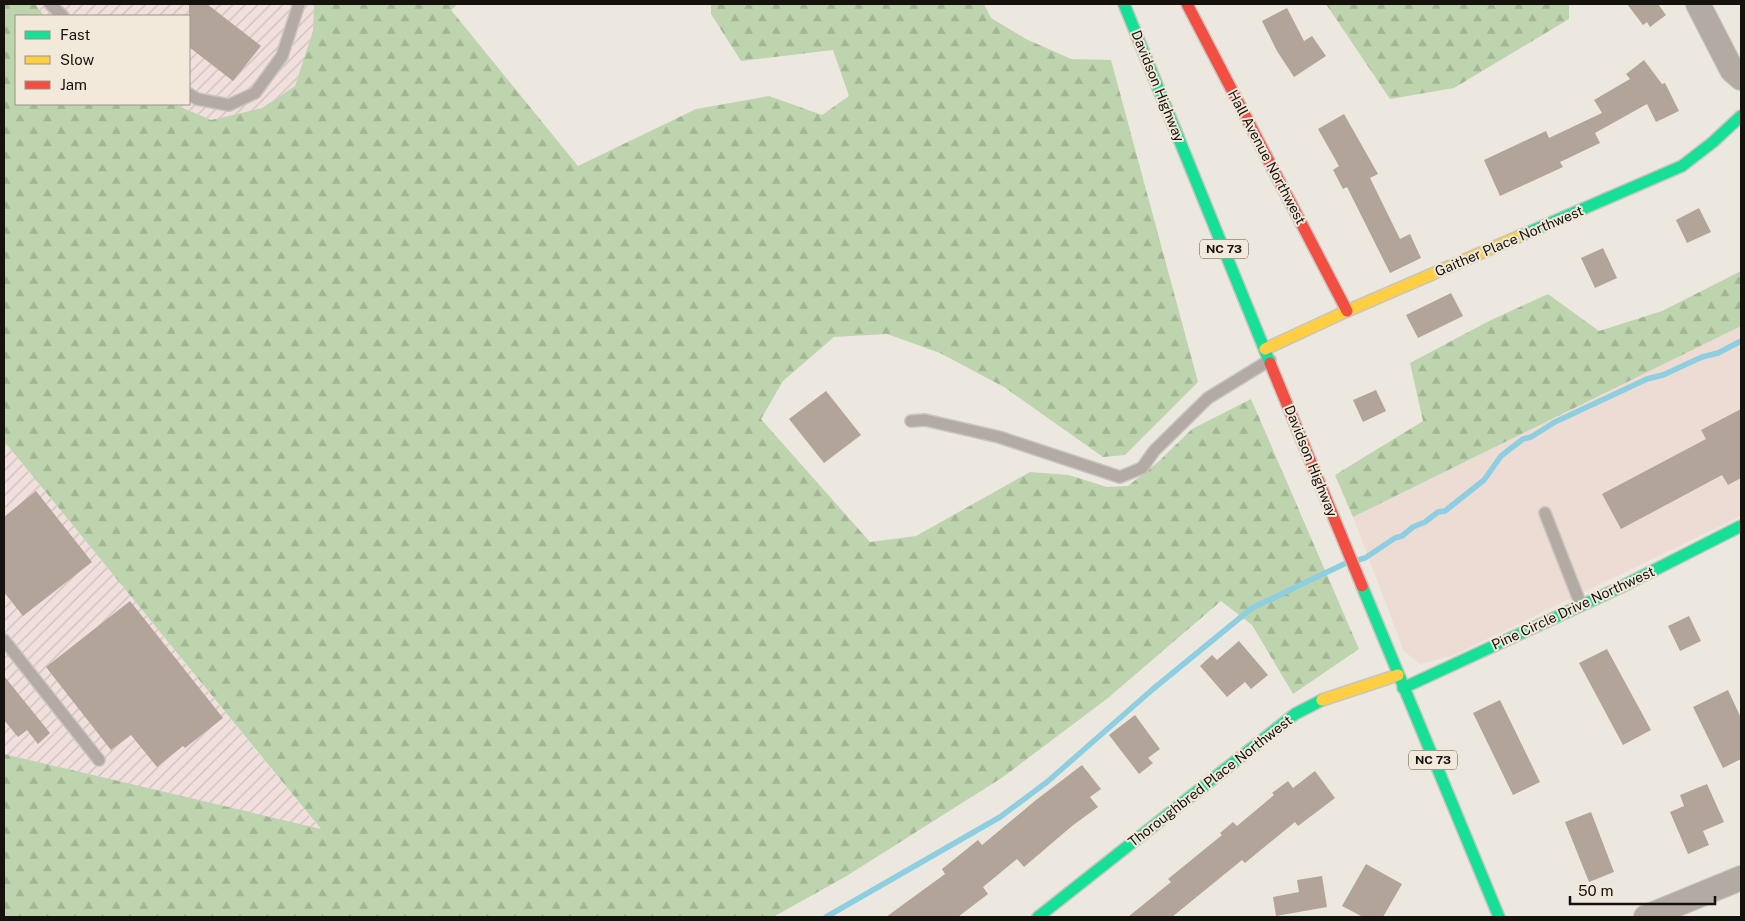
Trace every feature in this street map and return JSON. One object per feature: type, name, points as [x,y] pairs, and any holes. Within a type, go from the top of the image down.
[{"type":"street","name":"Davidson Highway","points":[[1124,4],[1403,688],[1499,917]]},
{"type":"street","name":"Hall Avenue Northwest","points":[[1187,4],[1347,311]]},
{"type":"street","points":[[1698,4],[1732,70],[1741,78]]},
{"type":"street","name":"Gaither Place Northwest","points":[[1265,349],[1347,311],[1682,166],[1711,145],[1741,116]]},
{"type":"street","name":"Pine Circle Drive Northwest","points":[[1403,688],[1581,605],[1741,526]]},
{"type":"street","name":"Thoroughbred Place Northwest","points":[[1038,917],[1295,714],[1321,700],[1398,674]]},
{"type":"street","points":[[1646,917],[1741,878]]},
{"type":"lane","points":[[50,4],[62,15]]},
{"type":"lane","points":[[190,95],[197,99],[229,105],[255,93],[282,56],[299,4]]},
{"type":"lane","points":[[911,421],[924,420],[999,437],[1120,476],[1142,468],[1154,451],[1208,398],[1270,360]]},
{"type":"lane","points":[[1545,513],[1581,605]]},
{"type":"lane","points":[[4,640],[98,760]]},
{"type":"shaded area","points":[[35,4],[314,4],[313,31],[295,86],[262,108],[211,120],[176,105],[190,105],[190,15],[43,15]]},
{"type":"shaded area","points":[[1741,326],[1741,516],[1452,656],[1420,664],[1404,651],[1353,517]]},
{"type":"shaded area","points":[[4,441],[321,830],[4,754]]},
{"type":"green space","points":[[4,4],[35,4],[43,15],[15,15],[15,105],[176,105],[211,120],[262,108],[295,86],[313,31],[314,4],[458,4],[451,10],[578,166],[696,109],[769,96],[822,115],[849,96],[833,50],[741,61],[711,14],[711,4],[984,4],[991,18],[1026,39],[1071,59],[1111,60],[1198,382],[1125,455],[1103,457],[1004,387],[940,353],[887,334],[834,337],[783,381],[761,419],[870,542],[916,536],[1030,472],[1069,475],[1107,487],[1128,486],[1158,462],[1192,429],[1251,399],[1359,649],[1293,694],[1252,625],[1221,601],[1108,698],[1003,777],[845,877],[773,917],[4,917],[4,754],[321,829],[4,441]]},
{"type":"green space","points":[[1326,4],[1569,4],[1569,19],[1454,88],[1390,99]]},
{"type":"green space","points":[[1741,271],[1741,326],[1353,517],[1335,475],[1423,421],[1410,363],[1489,321],[1548,294],[1599,331],[1662,311]]},
{"type":"building","points":[[189,4],[207,4],[261,46],[233,81],[190,48]]},
{"type":"building","points":[[1627,4],[1658,4],[1666,15],[1650,27],[1647,22],[1643,25]]},
{"type":"building","points":[[1287,8],[1304,41],[1312,36],[1326,56],[1294,77],[1277,51],[1262,21]]},
{"type":"building","points":[[1644,60],[1662,84],[1665,83],[1679,111],[1656,122],[1647,104],[1595,133],[1600,143],[1560,162],[1563,167],[1500,196],[1484,160],[1546,131],[1549,138],[1602,113],[1594,100],[1630,79],[1626,74]]},
{"type":"building","points":[[1344,114],[1378,174],[1370,178],[1400,239],[1410,234],[1421,258],[1390,273],[1347,187],[1343,189],[1333,170],[1339,166],[1318,129]]},
{"type":"building","points":[[1699,208],[1711,232],[1687,243],[1676,220]]},
{"type":"building","points":[[1603,248],[1617,278],[1595,288],[1581,258]]},
{"type":"building","points":[[1451,293],[1463,316],[1418,338],[1406,315]]},
{"type":"building","points":[[1376,390],[1386,411],[1363,422],[1353,400]]},
{"type":"building","points":[[826,391],[861,435],[824,463],[789,419]]},
{"type":"building","points":[[1741,409],[1741,478],[1728,485],[1722,475],[1621,529],[1602,494],[1706,439],[1701,430]]},
{"type":"building","points":[[36,491],[92,562],[23,616],[4,592],[4,517]]},
{"type":"building","points":[[130,601],[223,718],[157,767],[131,735],[111,750],[46,667]]},
{"type":"building","points":[[1689,616],[1701,641],[1680,651],[1668,626]]},
{"type":"building","points":[[1239,641],[1268,675],[1251,689],[1245,682],[1227,697],[1200,666],[1212,655],[1217,660]]},
{"type":"building","points":[[1607,649],[1651,730],[1623,745],[1579,663]]},
{"type":"building","points":[[4,676],[50,733],[38,744],[27,730],[18,737],[4,720]]},
{"type":"building","points":[[1728,690],[1741,718],[1741,759],[1723,768],[1693,707]]},
{"type":"building","points":[[1500,700],[1540,782],[1513,795],[1473,713]]},
{"type":"building","points":[[1135,715],[1160,749],[1148,758],[1153,763],[1139,774],[1109,735]]},
{"type":"building","points":[[1082,765],[1101,789],[1090,797],[1098,807],[1072,826],[1024,867],[1017,859],[983,887],[988,894],[958,917],[886,917],[945,874],[942,869],[978,840],[982,845]]},
{"type":"building","points":[[1315,771],[1335,798],[1298,826],[1295,822],[1245,863],[1242,860],[1172,917],[1128,917],[1171,882],[1168,879],[1222,835],[1220,833],[1233,822],[1237,826],[1274,795],[1272,793],[1288,781],[1293,788]]},
{"type":"building","points":[[1707,784],[1724,822],[1703,831],[1709,845],[1688,854],[1670,812],[1684,806],[1680,795]]},
{"type":"building","points":[[1591,812],[1614,872],[1589,882],[1565,822]]},
{"type":"building","points":[[1366,864],[1402,884],[1383,917],[1363,917],[1342,906]]},
{"type":"building","points":[[1322,876],[1327,907],[1276,916],[1273,897],[1299,892],[1297,880]]},
{"type":"waterway","points":[[1358,560],[1365,558],[1395,538],[1402,536],[1438,512],[1445,511],[1484,480],[1501,456],[1523,439],[1531,437],[1555,422],[1647,379],[1663,375],[1702,357],[1718,353],[1741,341]]},
{"type":"waterway","points":[[826,917],[1000,817],[1047,782],[1153,689],[1252,608],[1344,564]]},
{"type":"traffic: fast","points":[[1124,4],[1270,363]]},
{"type":"traffic: fast","points":[[1520,236],[1682,166],[1713,142],[1741,116]]},
{"type":"traffic: fast","points":[[1403,688],[1619,588],[1741,526]]},
{"type":"traffic: fast","points":[[1362,586],[1499,917]]},
{"type":"traffic: fast","points":[[1038,917],[1295,714],[1322,700]]},
{"type":"traffic: slow","points":[[1265,349],[1347,311],[1520,236]]},
{"type":"traffic: slow","points":[[1322,700],[1398,675]]},
{"type":"traffic: jam","points":[[1187,4],[1347,311]]},
{"type":"traffic: jam","points":[[1270,363],[1362,586]]}]
